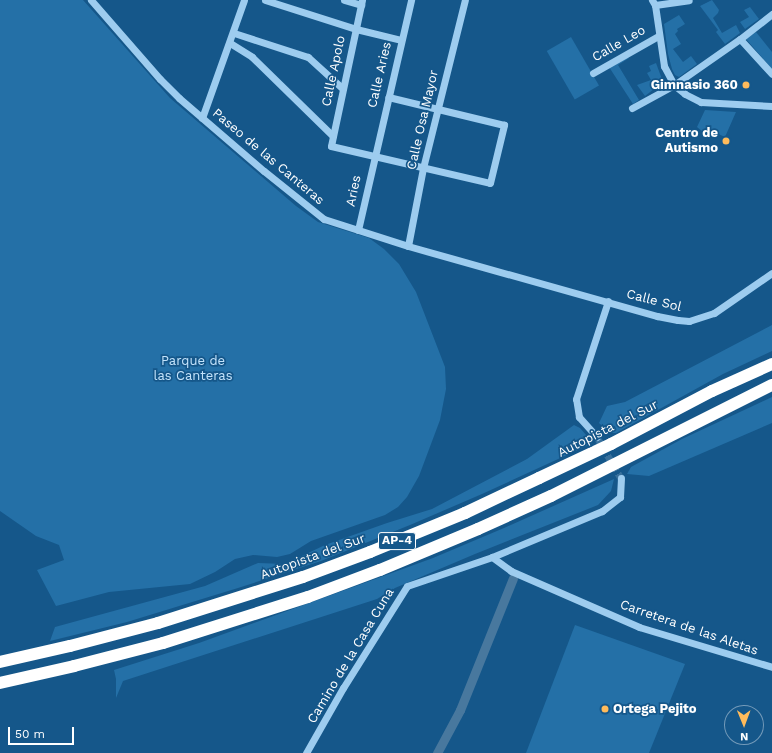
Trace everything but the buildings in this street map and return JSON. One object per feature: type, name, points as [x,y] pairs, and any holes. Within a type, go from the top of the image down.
[{"type":"highway","name":"Autopista del Sur","points":[[0,662],[70,646],[158,623],[295,580],[370,552],[465,513],[611,444],[712,391],[772,364]]},
{"type":"highway","name":"AP-4","points":[[0,683],[74,666],[170,641],[308,597],[373,572],[478,529],[551,496],[772,386]]},
{"type":"street","name":"Paseo de las Canteras","points":[[91,0],[160,79],[202,118],[324,219],[408,246],[588,296]]},
{"type":"street","points":[[202,118],[234,33],[244,0]]},
{"type":"street","points":[[265,0],[356,29],[401,40]]},
{"type":"street","points":[[344,0],[361,3]]},
{"type":"street","name":"Calle Aries","points":[[373,157],[411,0]]},
{"type":"street","name":"Calle Osa Mayor","points":[[408,246],[423,168],[465,0]]},
{"type":"street","points":[[689,0],[653,3],[664,66],[674,85],[685,94],[701,102],[772,106]]},
{"type":"street","name":"Calle Apolo","points":[[361,3],[331,146],[373,157]]},
{"type":"street","points":[[632,108],[674,85],[740,39],[772,14]]},
{"type":"street","points":[[234,33],[308,57],[343,89]]},
{"type":"street","name":"Calle Leo","points":[[593,73],[658,36]]},
{"type":"street","points":[[740,39],[772,74]]},
{"type":"street","points":[[230,43],[252,57],[332,136]]},
{"type":"street","points":[[373,157],[490,184],[504,125],[388,97]]},
{"type":"street","name":"Aries","points":[[358,230],[373,157]]},
{"type":"street","name":"Calle Sol","points":[[588,296],[657,316],[689,321],[714,314],[772,272]]},
{"type":"street","points":[[597,437],[579,416],[576,399],[608,301]]},
{"type":"street","name":"Camino de la Casa Cuna","points":[[306,753],[407,586],[492,557],[602,511],[620,497],[621,478]]},
{"type":"street","name":"Carretera de las Aletas","points":[[492,557],[511,571],[639,627],[772,667]]},
{"type":"green space","name":"Parque de las Canteras","points":[[0,0],[83,0],[170,98],[296,206],[318,222],[369,238],[384,249],[399,264],[416,292],[445,367],[446,389],[440,420],[419,476],[407,497],[398,507],[385,515],[311,541],[290,554],[277,557],[253,555],[235,559],[215,572],[190,584],[109,592],[56,606],[37,570],[64,560],[59,545],[36,536],[0,511]]},
{"type":"green space","points":[[712,0],[719,10],[713,18],[722,33],[736,25],[740,33],[725,44],[716,32],[718,30],[700,6]]},
{"type":"green space","points":[[750,7],[759,19],[745,29],[740,22],[749,17],[744,10]]},
{"type":"green space","points":[[679,15],[685,24],[677,29],[678,31],[675,34],[681,44],[673,49],[683,62],[691,56],[697,64],[679,77],[675,75],[672,69],[668,54],[664,24]]},
{"type":"green space","points":[[756,32],[772,52],[772,69],[746,39]]},
{"type":"green space","points":[[571,37],[599,85],[575,99],[547,51]]},
{"type":"green space","points":[[627,56],[629,58],[618,65],[639,100],[633,104],[609,67]]},
{"type":"green space","points":[[656,63],[663,82],[645,96],[637,85],[651,80],[647,73],[651,71],[649,66]]},
{"type":"green space","points":[[705,110],[736,112],[725,137],[716,133],[714,137],[704,133],[697,127]]},
{"type":"green space","points":[[772,325],[772,351],[723,374],[616,433],[610,433],[599,423],[607,406],[625,402]]},
{"type":"green space","points":[[772,397],[772,423],[649,476],[627,474],[631,467],[682,439]]},
{"type":"green space","points":[[574,425],[580,428],[593,443],[410,525],[321,561],[238,588],[127,622],[50,641],[55,627],[205,586],[258,563],[285,564],[325,545],[432,509],[527,459]]},
{"type":"green space","points":[[614,479],[611,491],[598,505],[395,588],[377,599],[123,681],[116,698],[116,679],[114,670],[199,643],[433,558]]},
{"type":"green space","name":"Ortega Pejito","points":[[575,625],[685,664],[649,753],[526,753]]},
{"type":"waterway","points":[[437,753],[460,710],[513,578]]},
{"type":"tunnel","points":[[597,437],[621,478]]},
{"type":"place","name":"Gimnasio 360","points":[[746,85]]},
{"type":"place","name":"Centro de Autismo","points":[[726,141]]},
{"type":"place","name":"Ortega Pejito","points":[[605,709]]}]
